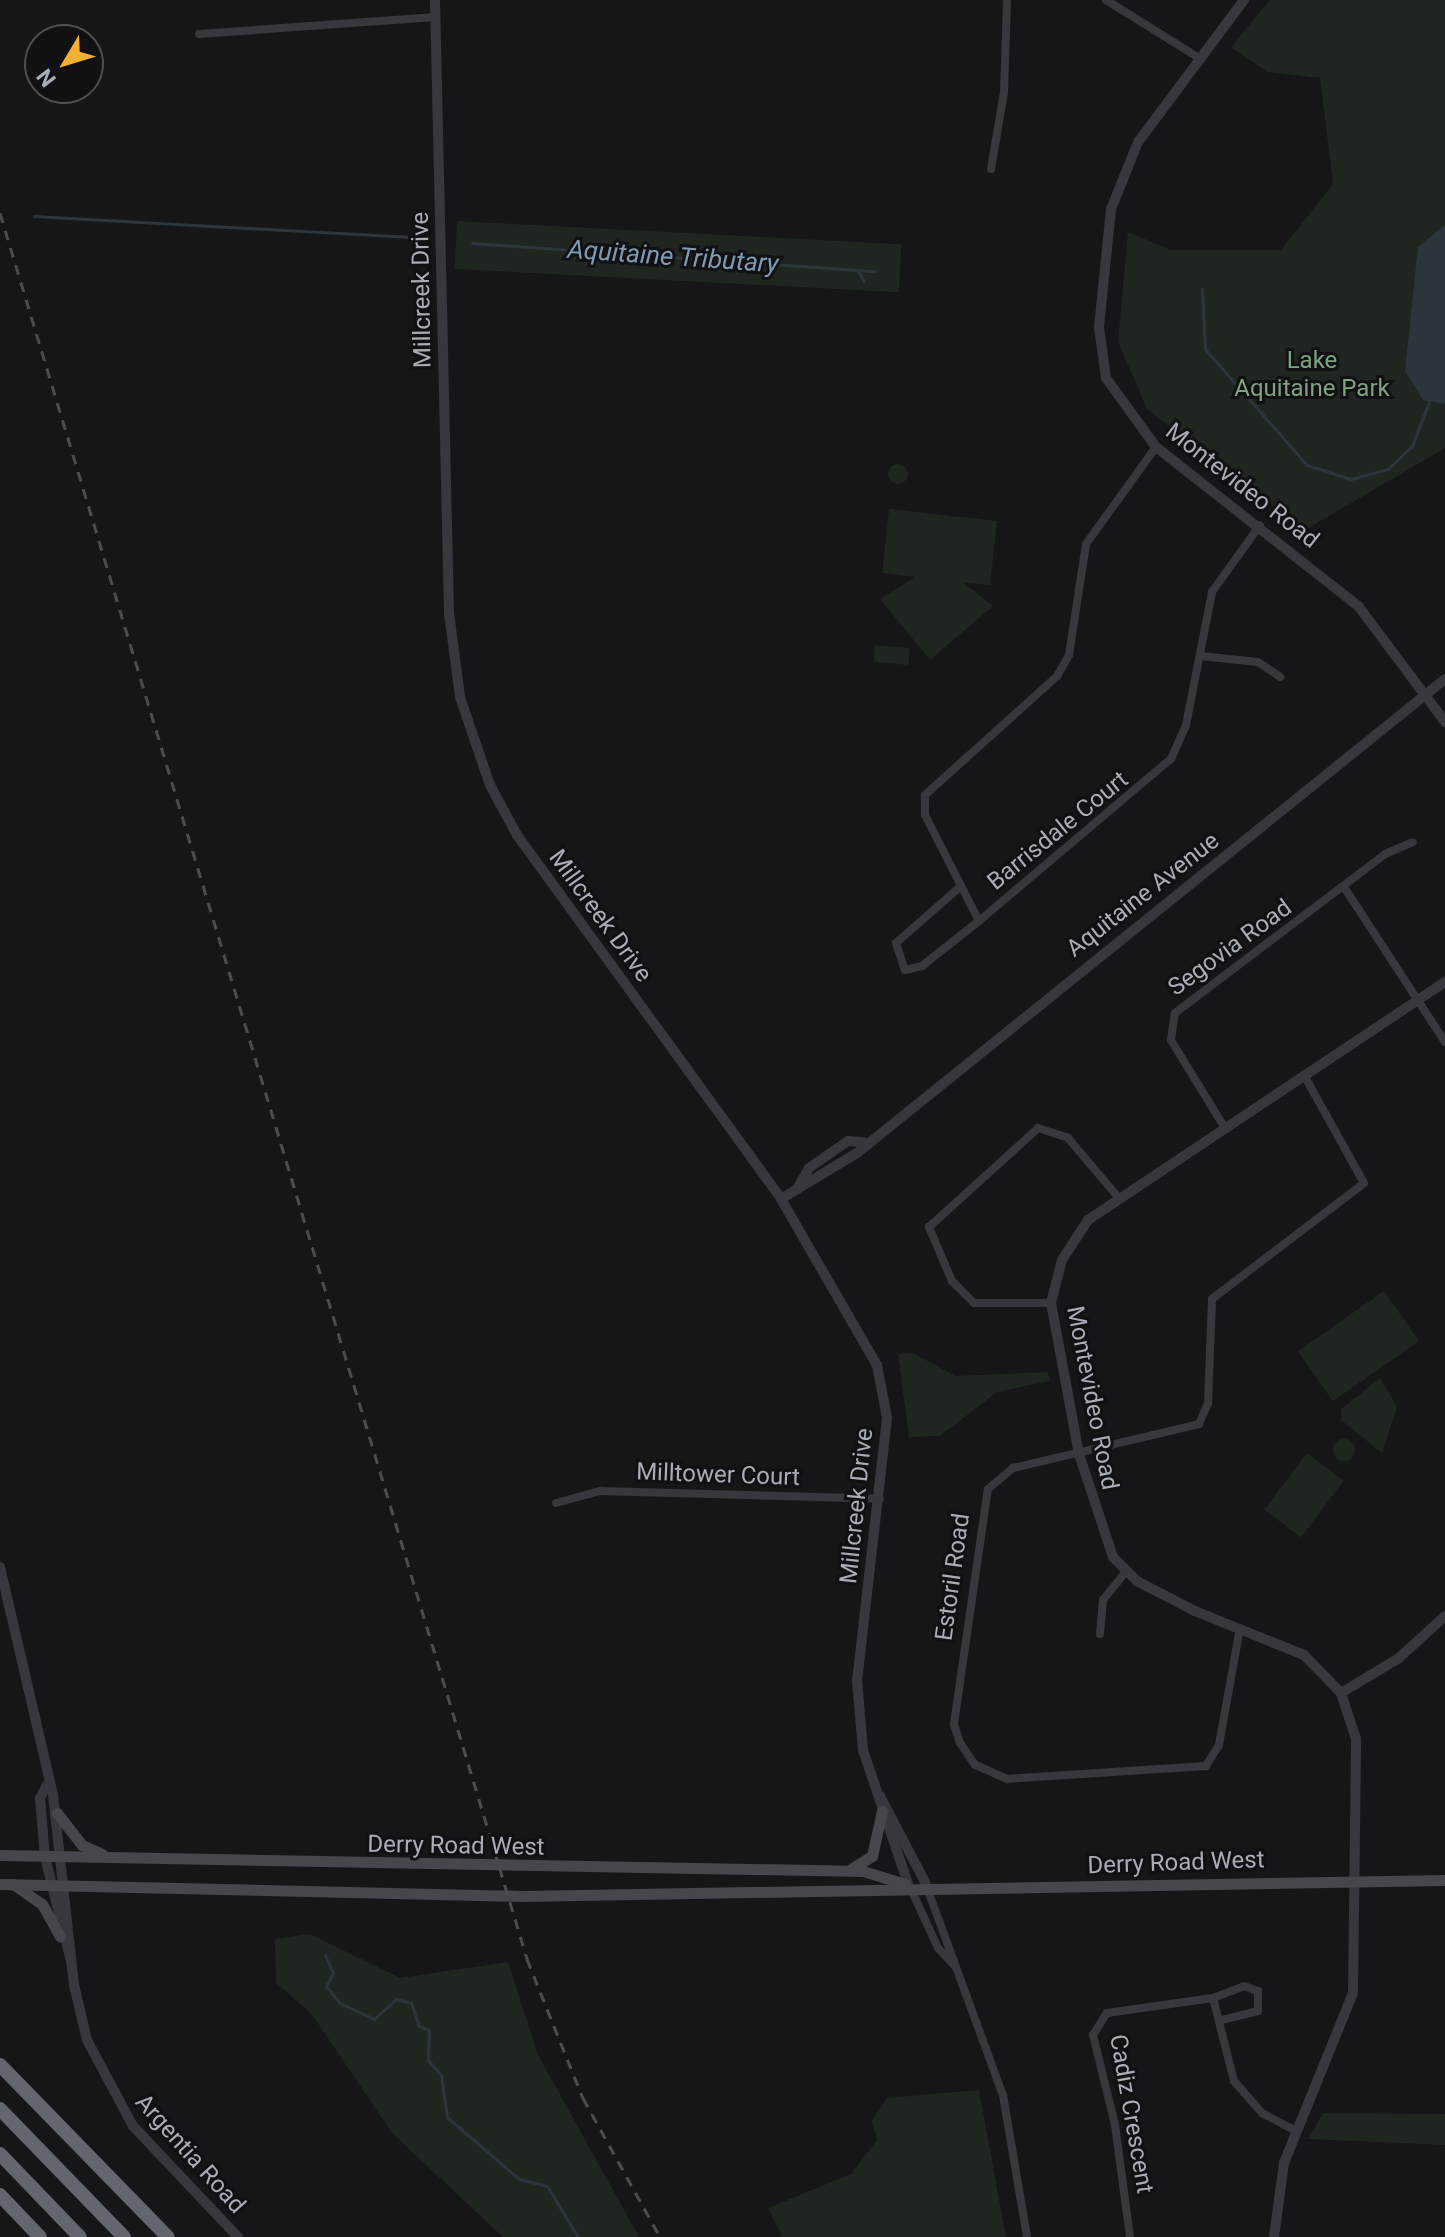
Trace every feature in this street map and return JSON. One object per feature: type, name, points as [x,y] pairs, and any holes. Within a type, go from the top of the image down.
[{"type":"highway","points":[[0,2065],[168,2237]]},
{"type":"highway","points":[[0,2109],[124,2237]]},
{"type":"highway","points":[[0,2154],[80,2237]]},
{"type":"highway","points":[[0,2195],[40,2237]]},
{"type":"main road","points":[[848,1871],[872,1856],[882,1811]]},
{"type":"main road","points":[[57,1813],[82,1845],[110,1858]]},
{"type":"main road","name":"Derry Road West","points":[[0,1855],[340,1866],[848,1871],[908,1884],[1098,1889],[1445,1880]]},
{"type":"main road","name":"Derry Road West","points":[[6,1884],[523,1896],[873,1893],[908,1884]]},
{"type":"main road","points":[[6,1884],[42,1904],[60,1936]]},
{"type":"street","name":"Millcreek Drive","points":[[435,0],[449,613],[460,697],[490,785],[517,835],[781,1199],[877,1365],[887,1418],[857,1680],[863,1750],[879,1794],[926,1884],[1003,2095],[1027,2237]]},
{"type":"street","points":[[991,169],[1004,92],[1007,0]]},
{"type":"street","points":[[1106,0],[1199,58]]},
{"type":"street","name":"Montevideo Road","points":[[1244,0],[1138,142],[1111,209],[1100,352],[1113,394],[1156,447],[1260,524],[1359,607],[1445,722]]},
{"type":"street","points":[[199,34],[436,17]]},
{"type":"street","points":[[979,921],[925,815],[925,795],[1057,676],[1069,655],[1090,536],[1156,447]]},
{"type":"street","name":"Barrisdale Court","points":[[961,886],[906,930],[896,943],[898,963],[913,971],[979,921],[1171,759],[1200,656],[1212,592],[1260,524]]},
{"type":"street","points":[[1200,656],[1258,662],[1280,677]]},
{"type":"street","name":"Aquitaine Avenue","points":[[781,1199],[797,1189],[818,1182],[1423,693],[1445,679]]},
{"type":"street","name":"Segovia Road","points":[[1223,1125],[1171,1040],[1175,1013],[1344,887],[1413,842]]},
{"type":"street","points":[[1344,887],[1445,1042]]},
{"type":"street","name":"Montevideo Road","points":[[1125,1573],[1102,1538],[1079,1454],[1051,1303],[1078,1232],[1118,1197],[1223,1125],[1419,1003],[1445,982]]},
{"type":"street","name":"Estoril Road","points":[[1240,1628],[1219,1745],[1206,1766],[1007,1779],[975,1765],[954,1724],[988,1489],[1013,1468],[1199,1424],[1208,1403],[1212,1299],[1359,1193],[1364,1173],[1304,1075]]},
{"type":"street","points":[[1051,1303],[974,1303],[952,1281],[931,1242],[936,1216],[1028,1135],[1049,1126],[1118,1197]]},
{"type":"street","name":"Milltower Court","points":[[556,1503],[600,1491],[880,1499]]},
{"type":"street","name":"Argentia Road","points":[[0,1567],[47,1785],[57,1813],[71,1961],[83,2026],[112,2095],[140,2135],[238,2237]]},
{"type":"street","points":[[1100,1634],[1103,1600],[1125,1573],[1240,1628],[1294,1648],[1341,1693],[1359,1773],[1354,1881],[1356,1970],[1349,2016],[1296,2131],[1276,2192],[1274,2237]]},
{"type":"street","points":[[1341,1693],[1399,1658],[1445,1616]]},
{"type":"street","name":"Argentia Road","points":[[47,1785],[40,1798],[45,1857],[60,1936],[71,1961]]},
{"type":"street","name":"Millcreek Drive","points":[[879,1794],[908,1884],[938,1948],[955,1966]]},
{"type":"street","name":"Cadiz Crescent","points":[[1130,2237],[1094,2028],[1115,2011],[1213,1998],[1244,1986],[1258,1991],[1262,2003],[1258,2011],[1221,2020]]},
{"type":"street","points":[[1213,1998],[1244,2096],[1296,2131]]},
{"type":"green space","name":"Lake Aquitaine Park","points":[[1270,0],[1445,0],[1445,448],[1305,530],[1147,409],[1118,342],[1128,232],[1171,250],[1281,250],[1333,184],[1320,78],[1267,72],[1231,47]]},
{"type":"green space","points":[[457,221],[901,244],[899,292],[454,269]]},
{"type":"green space","points":[[894,464],[902,464],[908,474],[902,484],[894,484],[888,478],[888,470]]},
{"type":"green space","points":[[889,509],[997,521],[990,585],[964,583],[993,606],[930,660],[880,599],[915,577],[882,573]]},
{"type":"green space","points":[[875,645],[910,648],[908,665],[874,662]]},
{"type":"green space","points":[[1384,1291],[1419,1341],[1333,1401],[1298,1351]]},
{"type":"green space","points":[[913,1353],[955,1376],[1048,1372],[1050,1381],[997,1392],[940,1436],[909,1437],[898,1354]]},
{"type":"green space","points":[[1380,1378],[1397,1407],[1382,1453],[1341,1420],[1341,1409]]},
{"type":"green space","points":[[1340,1439],[1348,1439],[1355,1450],[1348,1461],[1340,1461],[1333,1454],[1333,1446]]},
{"type":"green space","points":[[1307,1453],[1344,1481],[1301,1537],[1264,1510]]},
{"type":"green space","points":[[310,1934],[400,1978],[508,1962],[538,2055],[639,2237],[503,2237],[392,2133],[311,2013],[276,1983],[275,1939]]},
{"type":"green space","points":[[979,2090],[1006,2237],[782,2237],[768,2208],[851,2174],[877,2140],[872,2121],[887,2098]]},
{"type":"green space","points":[[1323,2113],[1445,2114],[1445,2145],[1308,2139]]},
{"type":"shaded area","points":[[1445,225],[1445,404],[1423,400],[1405,371],[1418,247]]},
{"type":"waterway","name":"Aquitaine Tributary","points":[[34,216],[406,237]]},
{"type":"waterway","name":"Aquitaine Tributary","points":[[472,243],[875,271]]},
{"type":"waterway","points":[[858,271],[864,281]]},
{"type":"waterway","points":[[1202,289],[1205,349],[1307,465],[1351,479],[1388,469],[1412,446],[1429,402]]},
{"type":"waterway","points":[[325,1955],[333,1973],[326,1986],[340,2003],[374,2019],[396,1999],[411,2003],[419,2026],[429,2030],[428,2060],[441,2075],[447,2117],[519,2179],[547,2186],[578,2237]]},
{"type":"railway","points":[[0,213],[527,1959],[583,2098],[660,2237]]}]
